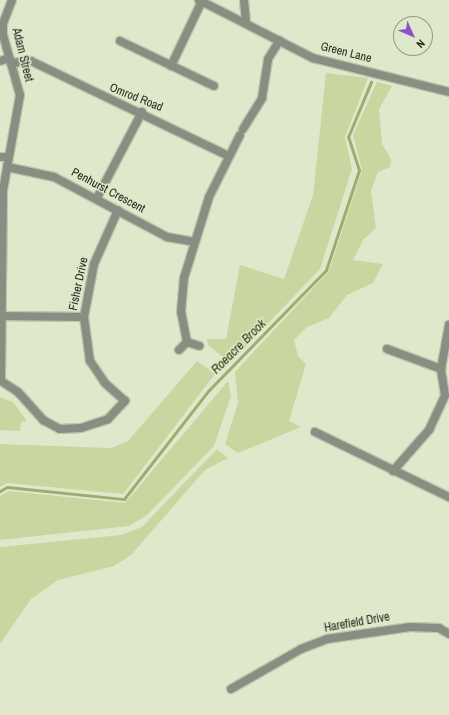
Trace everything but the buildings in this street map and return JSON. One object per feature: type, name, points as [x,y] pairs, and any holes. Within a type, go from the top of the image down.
[{"type":"street","name":"Adam Street","points":[[12,0],[3,23],[10,61],[20,95],[4,157],[7,167],[3,190],[1,382],[18,392],[43,420],[60,428],[81,428],[108,419],[125,401]]},
{"type":"street","points":[[244,0],[246,21]]},
{"type":"street","points":[[171,66],[200,1]]},
{"type":"street","name":"Green Lane","points":[[200,1],[246,21],[313,58],[449,92]]},
{"type":"street","points":[[187,342],[180,300],[195,242],[228,156],[262,98],[268,59],[280,40]]},
{"type":"street","points":[[120,41],[214,86]]},
{"type":"street","name":"Omrod Road","points":[[0,61],[31,61],[123,108],[142,112],[228,156]]},
{"type":"street","points":[[97,198],[142,112]]},
{"type":"street","name":"Penhurst Crescent","points":[[7,167],[54,177],[97,198],[167,237],[195,242]]},
{"type":"street","name":"Fisher Drive","points":[[118,210],[94,264],[84,317],[90,361],[105,383],[125,401]]},
{"type":"street","points":[[1,316],[84,317]]},
{"type":"street","points":[[393,471],[429,430],[447,395],[441,369],[449,325]]},
{"type":"street","points":[[187,342],[199,346]]},
{"type":"street","points":[[179,350],[187,342]]},
{"type":"street","points":[[387,349],[441,369]]},
{"type":"street","points":[[315,432],[449,497]]},
{"type":"street","name":"Harefield Drive","points":[[231,689],[301,649],[327,639],[410,627],[439,628],[449,634]]},
{"type":"green space","points":[[326,73],[368,78],[345,137],[352,169],[320,269],[230,363],[208,345],[207,339],[226,339],[240,265],[284,279],[313,195]]},
{"type":"green space","points":[[377,82],[392,86],[379,109],[382,144],[391,159],[390,167],[378,172],[371,191],[376,228],[363,240],[353,260],[383,264],[373,283],[347,295],[329,318],[307,327],[294,340],[298,356],[306,364],[289,421],[301,427],[238,453],[225,444],[238,403],[235,372],[329,271],[362,170],[353,135]]},
{"type":"green space","points":[[197,361],[215,374],[123,494],[7,483],[0,487],[0,444],[111,448],[128,441]]},
{"type":"green space","points":[[228,381],[231,396],[214,446],[147,515],[129,526],[0,540],[0,496],[9,491],[125,503]]},
{"type":"green space","points":[[0,397],[13,402],[27,421],[21,422],[20,431],[0,430]]},
{"type":"green space","points":[[217,449],[228,458],[205,470],[131,555],[114,566],[58,580],[31,599],[0,644],[0,547],[121,535],[142,527]]},
{"type":"waterway","name":"Roeacre Brook","points":[[0,491],[7,487],[124,499],[209,390],[326,270],[359,170],[348,137],[371,82]]}]
